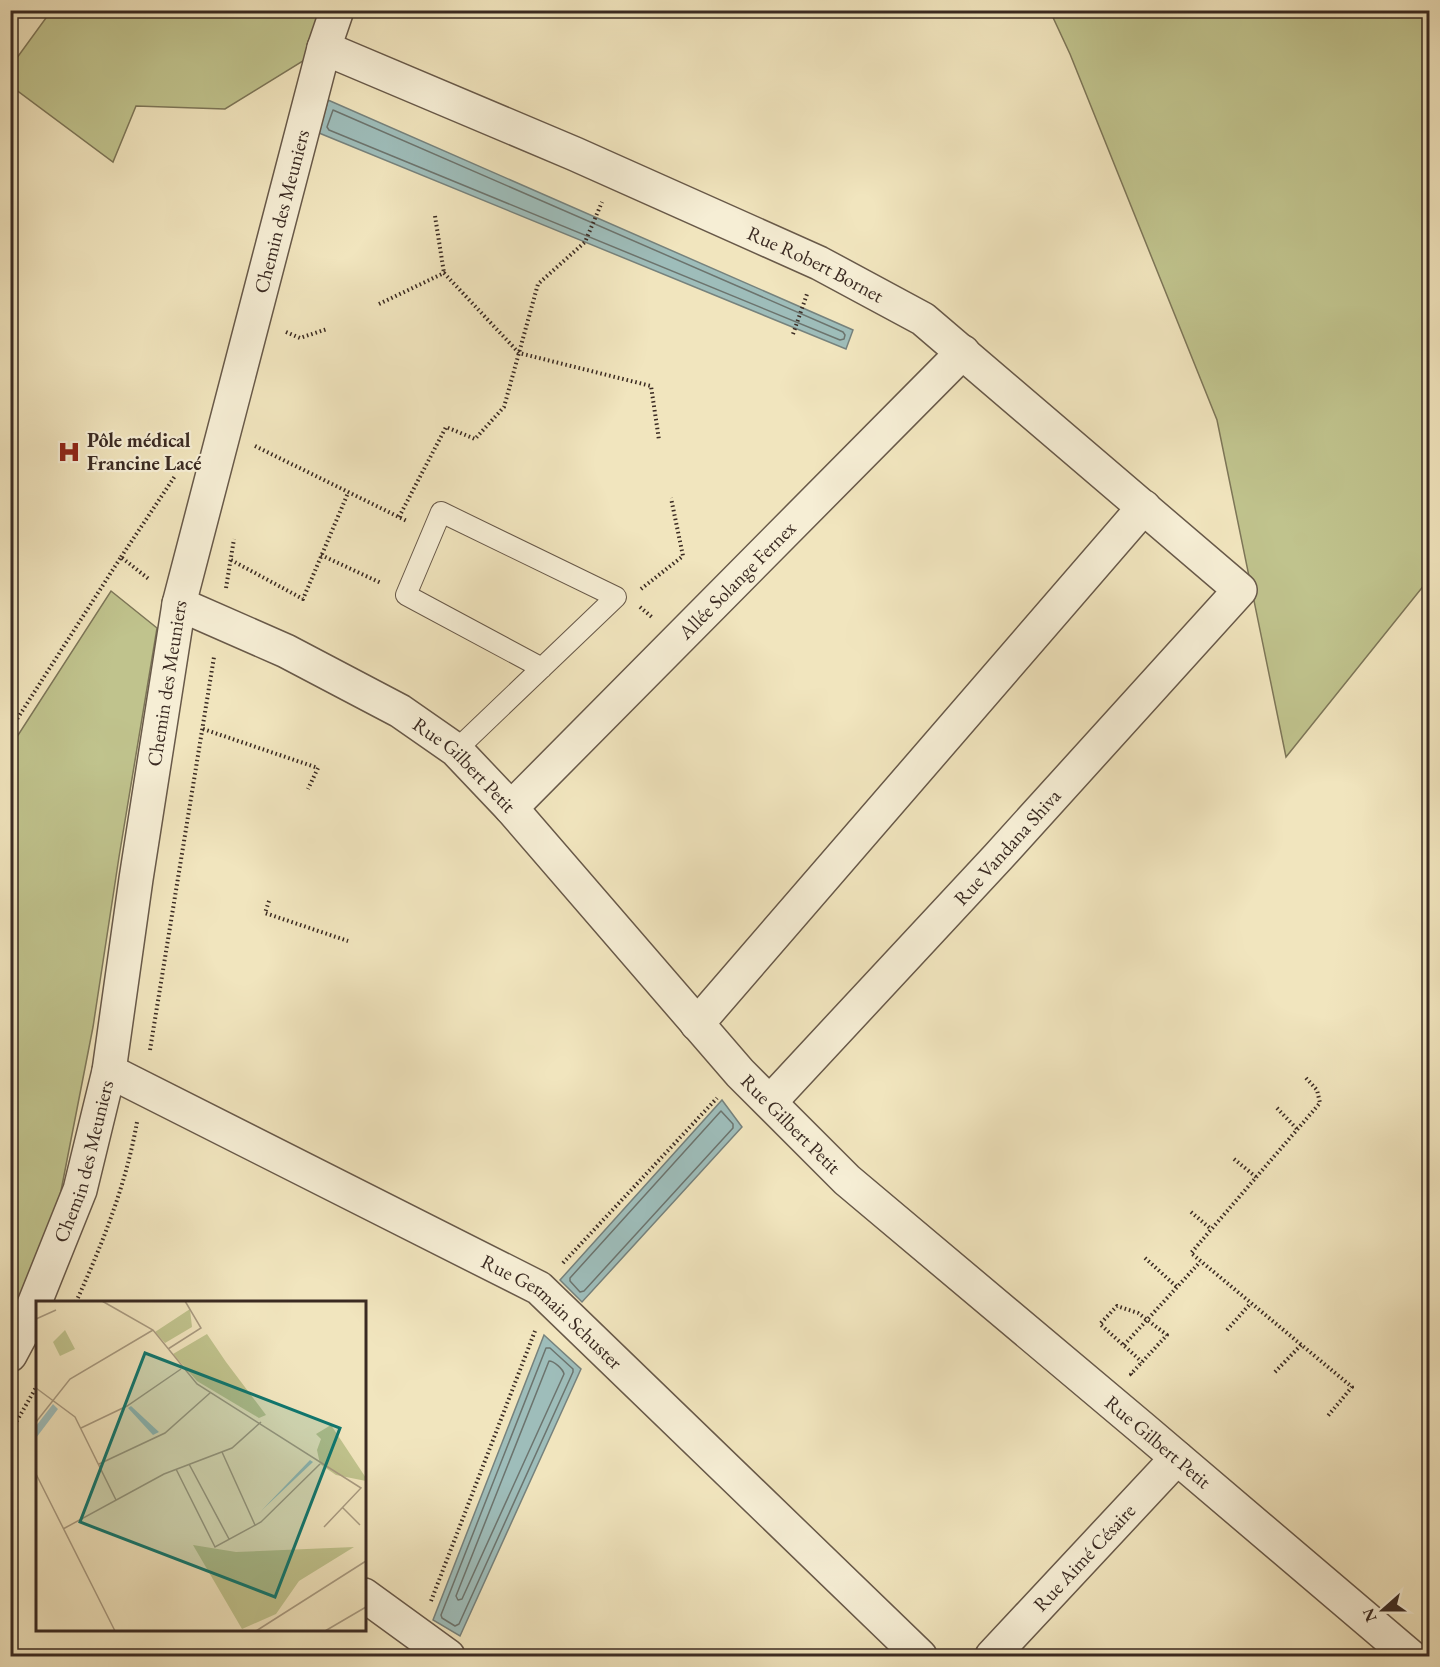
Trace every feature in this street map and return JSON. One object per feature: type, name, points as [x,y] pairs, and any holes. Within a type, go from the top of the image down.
[{"type":"street","name":"Chemin des Meuniers","points":[[40,1301],[80,1190],[109,1071],[179,604],[324,48],[337,10]]},
{"type":"street","name":"Rue Robert Bornet","points":[[324,48],[819,262],[923,319],[1240,590]]},
{"type":"street","name":"Allée Solange Fernex","points":[[511,808],[963,352]]},
{"type":"street","points":[[697,1024],[1144,507]]},
{"type":"street","name":"Rue Vandana Shiva","points":[[770,1102],[998,857],[1240,590]]},
{"type":"street","name":"Rue Gilbert Petit","points":[[179,604],[307,662],[400,711],[456,750],[511,808],[740,1073],[846,1180],[1410,1656]]},
{"type":"street","name":"Rue Germain Schuster","points":[[109,1071],[539,1288],[920,1656]]},
{"type":"street","name":"Chemin des Meuniers","points":[[21,1354],[36,1312]]},
{"type":"street","name":"Rue Aimé Césaire","points":[[992,1656],[1177,1458]]},
{"type":"street","points":[[366,1596],[448,1656]]},
{"type":"lane","points":[[456,750],[542,668],[616,597],[441,512],[406,595],[542,668]]},
{"type":"path","points":[[399,517],[446,427],[475,439],[504,406],[538,284],[585,242],[615,172]]},
{"type":"path","points":[[435,216],[444,273],[519,353],[651,386],[659,440]]},
{"type":"path","points":[[379,304],[444,273]]},
{"type":"path","points":[[251,445],[432,534]]},
{"type":"path","points":[[231,560],[303,599],[348,493]]},
{"type":"path","points":[[638,592],[683,556],[671,498]]},
{"type":"path","points":[[321,555],[406,595]]},
{"type":"path","points":[[10,730],[121,557],[179,604]]},
{"type":"path","points":[[638,605],[679,640]]},
{"type":"path","points":[[203,729],[318,768],[308,789]]},
{"type":"path","points":[[269,901],[265,913],[348,941]]},
{"type":"path","points":[[1306,1078],[1317,1090],[1320,1103],[1191,1254],[1352,1387],[1327,1418]]},
{"type":"path","points":[[1277,1108],[1298,1129]]},
{"type":"path","points":[[1234,1159],[1256,1177]]},
{"type":"path","points":[[1191,1212],[1211,1229]]},
{"type":"path","points":[[1145,1258],[1177,1287]]},
{"type":"path","points":[[1124,1346],[1200,1262]]},
{"type":"path","points":[[1227,1330],[1250,1304]]},
{"type":"path","points":[[1138,1380],[1131,1374],[1167,1335],[1138,1313],[1117,1306],[1100,1324],[1142,1362]]},
{"type":"path","points":[[1275,1372],[1301,1345]]},
{"type":"path","points":[[10,1432],[36,1387]]},
{"type":"green space","points":[[51,11],[337,11],[324,48],[225,109],[136,106],[113,162],[11,86],[11,66]]},
{"type":"green space","points":[[1050,11],[1429,11],[1429,579],[1286,757],[1217,420],[1070,54]]},
{"type":"green space","points":[[111,591],[157,628],[93,1027],[59,1201],[11,1325],[11,746]]},
{"type":"water","points":[[328,100],[853,330],[846,349],[319,133]]},
{"type":"water","points":[[722,1100],[742,1127],[582,1302],[560,1280]]},
{"type":"water","points":[[544,1335],[581,1369],[460,1636],[433,1620]]},
{"type":"place","name":"Pôle médical Francine Lacé","points":[[69,452]]}]
